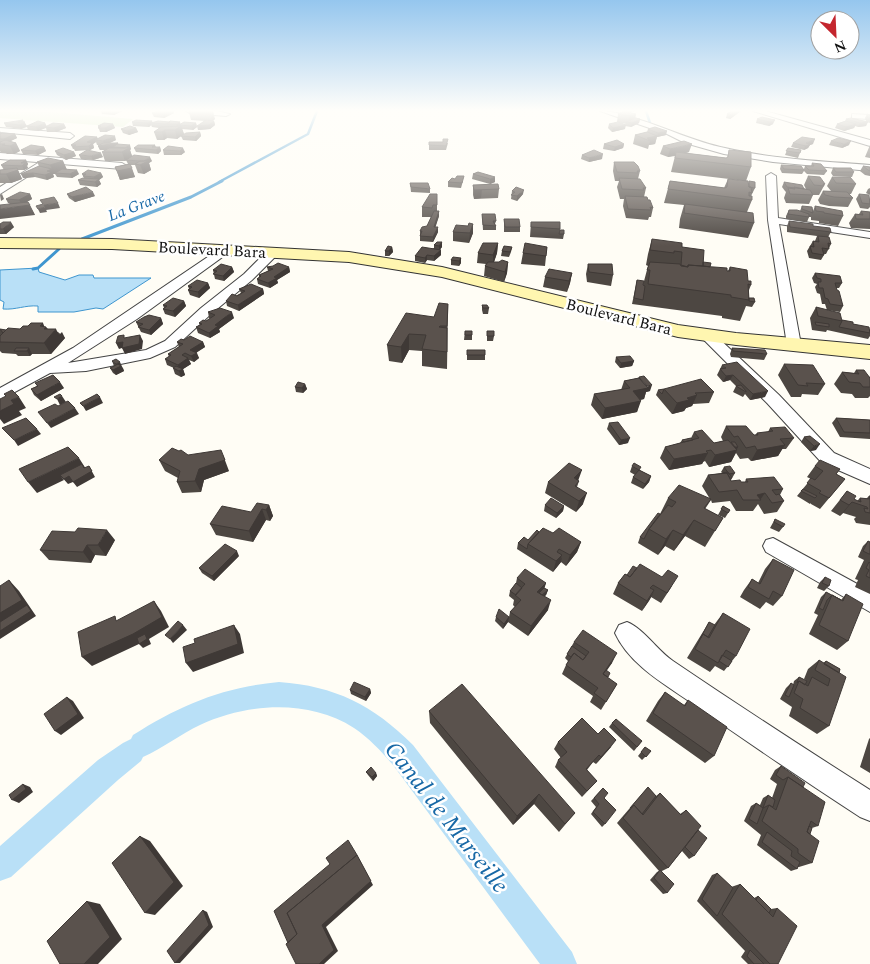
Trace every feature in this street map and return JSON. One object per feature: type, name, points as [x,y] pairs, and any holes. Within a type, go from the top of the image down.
[{"type":"street","points":[[0,156],[122,166]]},
{"type":"street","points":[[750,156],[870,168]]},
{"type":"street","points":[[0,191],[46,160]]},
{"type":"street","points":[[771,176],[773,220],[794,345]]},
{"type":"street","points":[[773,220],[870,235]]},
{"type":"street","name":"Boulevard Bara","points":[[0,243],[70,244],[372,262],[442,272],[650,325],[707,335],[870,352]]},
{"type":"street","points":[[187,278],[200,251]]},
{"type":"street","points":[[0,394],[78,351],[187,278],[221,252]]},
{"type":"street","points":[[44,370],[86,366],[160,351],[248,277],[270,255]]},
{"type":"street","points":[[707,335],[774,399],[828,458],[870,477]]},
{"type":"street","points":[[773,546],[870,602]]},
{"type":"street","points":[[627,633],[652,660],[749,728],[870,807]]},
{"type":"water","points":[[38,268],[39,272],[65,280],[79,275],[93,275],[94,278],[151,278],[103,309],[96,308],[74,312],[38,312],[38,306],[33,306],[3,309],[4,302],[0,300],[0,270]]},
{"type":"building","points":[[132,156],[150,157],[144,161],[126,160]]},
{"type":"building","points":[[675,156],[751,156],[751,167],[675,158]]},
{"type":"building","points":[[48,158],[63,161],[50,165],[37,162]]},
{"type":"building","points":[[10,160],[26,160],[21,163],[25,163],[22,166],[1,165]]},
{"type":"building","points":[[140,161],[148,161],[140,165],[135,164]]},
{"type":"building","points":[[614,162],[634,162],[640,171],[637,171],[638,173],[617,172]]},
{"type":"building","points":[[812,163],[821,164],[827,171],[809,170],[805,166],[814,166]]},
{"type":"building","points":[[130,164],[132,168],[117,171],[115,167]]},
{"type":"building","points":[[781,165],[801,166],[804,170],[784,169]]},
{"type":"building","points":[[39,166],[52,169],[47,171],[52,172],[45,175],[21,174]]},
{"type":"building","points":[[17,168],[18,170],[0,174],[0,170]]},
{"type":"building","points":[[833,168],[851,168],[854,172],[836,172]]},
{"type":"building","points":[[62,169],[77,170],[70,174],[55,173]]},
{"type":"building","points":[[88,170],[101,173],[94,177],[83,176],[86,174],[82,174]]},
{"type":"building","points":[[478,172],[495,177],[490,179],[473,174]]},
{"type":"building","points":[[457,176],[464,176],[462,183],[448,182],[452,178],[455,179]]},
{"type":"building","points":[[808,176],[820,177],[825,184],[823,184],[824,186],[814,185]]},
{"type":"building","points":[[832,177],[850,177],[856,184],[836,183]]},
{"type":"building","points":[[83,178],[99,179],[95,182],[78,180]]},
{"type":"building","points":[[619,178],[640,179],[646,188],[643,188],[644,190],[622,189]]},
{"type":"building","points":[[728,179],[748,181],[752,193],[749,192],[749,196],[752,196],[752,200],[668,189],[670,181],[725,188],[727,187]]},
{"type":"building","points":[[749,181],[755,182],[755,188],[749,187]]},
{"type":"building","points":[[784,182],[802,185],[804,189],[787,187]]},
{"type":"building","points":[[410,183],[428,183],[430,189],[411,187]]},
{"type":"building","points":[[498,184],[499,189],[474,190],[473,185]]},
{"type":"building","points":[[86,187],[93,192],[72,197],[67,194]]},
{"type":"building","points":[[516,187],[524,190],[517,196],[511,195],[515,192],[512,191]]},
{"type":"building","points":[[794,187],[810,190],[813,195],[790,194],[788,188],[795,189]]},
{"type":"building","points":[[823,191],[847,192],[853,198],[825,195]]},
{"type":"building","points":[[20,192],[30,194],[19,200],[6,199]]},
{"type":"building","points":[[430,194],[437,194],[437,205],[433,205],[432,208],[422,207]]},
{"type":"building","points":[[859,194],[869,195],[870,204],[862,203]]},
{"type":"building","points":[[625,196],[647,197],[653,208],[650,207],[651,210],[628,209]]},
{"type":"building","points":[[54,197],[58,203],[44,205],[45,207],[38,209],[36,206],[43,204],[40,200]]},
{"type":"building","points":[[28,202],[30,205],[0,209],[0,205]]},
{"type":"building","points":[[685,204],[753,213],[754,223],[684,213]]},
{"type":"building","points":[[802,206],[812,207],[813,213],[802,209]]},
{"type":"building","points":[[815,206],[842,211],[843,216],[816,211]]},
{"type":"building","points":[[789,210],[797,210],[809,214],[809,217],[788,214]]},
{"type":"building","points":[[434,211],[439,211],[434,227],[438,227],[433,237],[420,236],[422,227],[427,226]]},
{"type":"building","points":[[861,211],[870,212],[870,219],[856,219],[855,214],[863,215]]},
{"type":"building","points":[[482,214],[495,214],[496,221],[493,221],[496,226],[483,225]]},
{"type":"building","points":[[504,219],[519,219],[520,227],[505,227]]},
{"type":"building","points":[[789,221],[830,228],[831,232],[790,227]]},
{"type":"building","points":[[11,222],[3,229],[0,229],[0,224]]},
{"type":"building","points":[[531,222],[560,222],[560,229],[531,227]]},
{"type":"building","points":[[469,223],[473,224],[470,233],[453,232],[456,225],[468,226]]},
{"type":"building","points":[[560,230],[564,230],[564,234],[559,234]]},
{"type":"building","points":[[818,236],[829,237],[831,244],[828,243],[829,249],[822,248],[824,255],[812,253],[810,246],[814,247],[813,241],[819,242]]},
{"type":"building","points":[[652,239],[682,243],[682,247],[704,250],[703,266],[688,265],[688,267],[681,265],[682,252],[650,250]]},
{"type":"building","points":[[437,242],[442,242],[439,246],[434,245]]},
{"type":"building","points":[[483,243],[498,243],[493,255],[478,253]]},
{"type":"building","points":[[525,243],[547,247],[546,256],[523,253]]},
{"type":"building","points":[[388,246],[392,247],[389,251],[385,251]]},
{"type":"building","points":[[504,246],[512,247],[510,252],[502,251]]},
{"type":"building","points":[[422,247],[441,250],[434,256],[427,255],[425,258],[415,256]]},
{"type":"building","points":[[453,257],[461,258],[459,261],[451,260]]},
{"type":"building","points":[[502,260],[508,262],[505,272],[485,266],[488,262],[499,262]]},
{"type":"building","points":[[650,262],[680,264],[681,266],[688,267],[688,265],[727,268],[727,271],[730,271],[730,267],[747,270],[748,281],[751,281],[751,285],[748,284],[749,300],[731,297],[731,295],[648,284],[650,270],[647,270]]},
{"type":"building","points":[[703,262],[711,263],[710,267],[703,266]]},
{"type":"building","points":[[278,263],[289,267],[268,283],[257,279],[261,276],[259,275],[273,269],[267,267]]},
{"type":"building","points":[[221,264],[232,267],[223,276],[213,274],[217,271],[213,270]]},
{"type":"building","points":[[588,264],[612,264],[613,275],[589,272]]},
{"type":"building","points":[[549,269],[572,273],[569,281],[545,277]]},
{"type":"building","points":[[815,273],[840,276],[842,283],[835,283],[843,306],[830,304],[828,299],[825,298],[823,288],[819,288],[818,282],[821,282],[821,279],[817,278]]},
{"type":"building","points":[[197,280],[208,283],[198,292],[188,290],[192,287],[188,286]]},
{"type":"building","points":[[637,280],[644,281],[643,300],[634,298]]},
{"type":"building","points":[[251,284],[263,289],[238,305],[226,301],[232,294],[237,296],[245,291],[239,289]]},
{"type":"building","points":[[173,298],[184,301],[173,311],[163,309],[167,306],[163,305]]},
{"type":"building","points":[[749,298],[754,298],[755,302],[749,301]]},
{"type":"building","points":[[439,303],[448,304],[447,326],[439,327],[447,328],[447,352],[422,349],[426,335],[409,334],[401,347],[387,345],[406,313],[434,317]]},
{"type":"building","points":[[482,305],[487,305],[489,308],[483,308]]},
{"type":"building","points":[[816,307],[840,313],[842,321],[818,316]]},
{"type":"building","points":[[220,308],[232,312],[215,325],[218,326],[209,333],[196,327],[202,324],[199,323],[203,320],[206,321],[215,315],[208,312]]},
{"type":"building","points":[[149,315],[161,318],[149,330],[138,327],[143,324],[136,322]]},
{"type":"building","points":[[842,320],[869,327],[870,333],[839,327]]},
{"type":"building","points":[[815,322],[829,324],[829,327],[816,325]]},
{"type":"building","points":[[31,323],[43,323],[40,326],[46,327],[44,329],[56,329],[44,343],[0,342],[0,336],[8,328],[20,329]]},
{"type":"building","points":[[465,331],[472,331],[472,335],[465,335]]},
{"type":"building","points":[[487,331],[494,331],[494,336],[487,336]]},
{"type":"building","points":[[124,335],[124,338],[140,335],[139,344],[122,348],[123,342],[116,343],[118,336]]},
{"type":"building","points":[[190,336],[203,342],[190,350],[197,353],[191,356],[185,353],[182,355],[188,358],[178,365],[165,359],[171,355],[168,354],[183,344],[177,342]]},
{"type":"building","points":[[16,348],[29,348],[27,351],[14,351]]},
{"type":"building","points":[[732,348],[765,350],[767,354],[733,351]]},
{"type":"building","points":[[467,350],[485,350],[485,355],[467,355]]},
{"type":"building","points":[[630,356],[634,361],[621,363],[616,357]]},
{"type":"building","points":[[116,359],[120,362],[116,364],[112,361]]},
{"type":"building","points":[[737,362],[768,391],[753,394],[733,375],[726,376],[720,369],[726,368],[722,365]]},
{"type":"building","points":[[118,364],[121,366],[113,370],[110,368]]},
{"type":"building","points":[[784,364],[813,365],[825,384],[806,383],[808,386],[798,385]]},
{"type":"building","points":[[176,366],[183,369],[179,371],[173,368]]},
{"type":"building","points":[[856,370],[864,370],[870,378],[870,387],[863,387],[860,383],[849,382],[842,372],[859,374]]},
{"type":"building","points":[[53,375],[60,382],[37,395],[31,389],[38,386],[35,383]]},
{"type":"building","points":[[644,376],[652,385],[647,386],[639,377]]},
{"type":"building","points":[[639,378],[648,388],[633,391],[641,401],[605,408],[594,394],[630,388],[624,381]]},
{"type":"building","points":[[701,379],[714,392],[695,393],[697,395],[687,398],[689,400],[677,403],[664,389]]},
{"type":"building","points":[[298,382],[305,384],[302,388],[295,387]]},
{"type":"building","points":[[741,385],[746,391],[746,392],[736,386]]},
{"type":"building","points":[[12,390],[19,397],[11,400],[14,404],[0,411],[0,399],[6,396],[4,394]]},
{"type":"building","points":[[60,394],[62,396],[57,399],[54,397]]},
{"type":"building","points":[[97,394],[100,397],[83,406],[80,403]]},
{"type":"building","points":[[68,401],[75,408],[47,423],[38,412],[55,404],[58,406]]},
{"type":"building","points":[[26,418],[37,429],[14,440],[2,428]]},
{"type":"building","points":[[836,418],[870,420],[870,433],[844,432]]},
{"type":"building","points":[[618,422],[630,438],[621,440],[609,423]]},
{"type":"building","points":[[726,426],[746,426],[754,435],[773,431],[770,428],[785,427],[794,438],[780,439],[785,445],[757,450],[755,446],[746,448],[738,436],[734,437]]},
{"type":"building","points":[[702,430],[714,443],[728,440],[737,450],[715,455],[711,450],[706,451],[708,453],[674,459],[665,447],[699,438],[694,432]]},
{"type":"building","points":[[810,436],[820,444],[814,446],[804,437]]},
{"type":"building","points":[[691,438],[693,440],[684,442],[682,440]]},
{"type":"building","points":[[731,442],[735,442],[738,447],[735,447]]},
{"type":"building","points":[[68,447],[79,458],[28,482],[19,469]]},
{"type":"building","points":[[172,448],[181,450],[188,455],[221,450],[225,460],[199,469],[195,481],[177,482],[180,471],[159,460]]},
{"type":"building","points":[[820,460],[840,469],[836,474],[845,479],[829,498],[819,493],[821,491],[807,483],[811,478],[815,480],[823,471],[815,466]]},
{"type":"building","points":[[569,463],[582,470],[574,478],[579,481],[575,486],[587,493],[579,501],[548,482]]},
{"type":"building","points":[[634,463],[641,467],[639,470],[632,466]]},
{"type":"building","points":[[82,464],[84,468],[89,466],[92,471],[73,482],[69,476],[64,479],[60,475]]},
{"type":"building","points":[[730,466],[735,473],[729,474],[724,467]]},
{"type":"building","points":[[639,470],[651,476],[645,484],[633,477]]},
{"type":"building","points":[[727,473],[731,481],[740,480],[741,482],[748,482],[746,479],[774,477],[783,489],[772,490],[776,495],[779,494],[784,501],[772,503],[765,493],[757,495],[761,500],[743,500],[737,490],[719,492],[708,475]]},
{"type":"building","points":[[679,485],[711,499],[704,508],[723,518],[715,531],[694,520],[683,535],[673,530],[666,539],[649,529],[668,505],[672,507],[676,502],[668,498]]},
{"type":"building","points":[[803,489],[817,496],[815,498],[801,491]]},
{"type":"building","points":[[847,491],[856,496],[854,499],[858,501],[861,502],[860,498],[870,499],[870,513],[865,512],[864,508],[868,509],[867,507],[852,502],[849,505],[840,500]]},
{"type":"building","points":[[551,498],[564,506],[557,513],[545,505]]},
{"type":"building","points":[[257,503],[269,505],[266,510],[262,509],[249,531],[210,524],[222,506],[251,512]]},
{"type":"building","points":[[723,506],[730,510],[728,513],[721,509]]},
{"type":"building","points":[[658,513],[660,514],[644,539],[640,537]]},
{"type":"building","points":[[775,519],[785,524],[783,527],[774,522]]},
{"type":"building","points":[[78,528],[107,530],[98,545],[87,545],[83,552],[40,550],[52,531],[75,532]]},
{"type":"building","points":[[543,528],[553,533],[559,528],[581,542],[570,555],[559,549],[557,552],[562,555],[556,561],[528,544]]},
{"type":"building","points":[[537,530],[539,532],[528,544],[527,549],[518,543],[524,537],[528,540]]},
{"type":"building","points":[[868,541],[870,542],[870,554],[863,551]]},
{"type":"building","points":[[225,544],[237,551],[212,576],[199,568]]},
{"type":"building","points":[[773,559],[794,570],[782,596],[773,591],[769,599],[748,587],[752,579],[760,584]]},
{"type":"building","points":[[869,562],[870,578],[866,576],[869,570],[866,568]]},
{"type":"building","points":[[640,564],[662,577],[668,570],[678,576],[667,593],[653,585],[650,588],[654,590],[647,601],[618,583],[625,574],[630,577]]},
{"type":"building","points":[[633,566],[637,568],[630,577],[627,575]]},
{"type":"building","points":[[525,569],[546,583],[537,592],[551,600],[531,626],[510,612],[521,600],[515,595],[525,584],[517,578]]},
{"type":"building","points":[[825,577],[831,580],[829,586],[822,583]]},
{"type":"building","points":[[9,580],[22,600],[0,613],[0,586]]},
{"type":"building","points":[[516,583],[522,588],[516,595],[510,591]]},
{"type":"building","points":[[544,588],[548,590],[542,595],[539,593]]},
{"type":"building","points":[[826,592],[832,595],[827,600],[823,610],[819,608]]},
{"type":"building","points":[[846,594],[863,604],[848,641],[819,625],[832,595],[843,601]]},
{"type":"building","points":[[154,601],[162,617],[133,634],[82,657],[78,632],[115,616],[116,621]]},
{"type":"building","points":[[27,605],[31,611],[0,631],[0,622]]},
{"type":"building","points":[[499,609],[509,617],[504,624],[496,617]]},
{"type":"building","points":[[723,613],[750,629],[736,656],[726,650],[718,663],[695,649],[703,634],[709,638]]},
{"type":"building","points":[[178,621],[183,625],[170,639],[165,635]]},
{"type":"building","points":[[709,622],[715,625],[708,637],[703,634],[700,639]]},
{"type":"building","points":[[234,625],[238,644],[186,663],[183,647],[195,643],[194,639]]},
{"type":"building","points":[[583,630],[617,653],[603,674],[617,684],[606,702],[594,693],[598,688],[566,665],[574,653],[583,660],[589,652],[574,642]]},
{"type":"building","points":[[145,634],[147,639],[139,644],[137,638]]},
{"type":"building","points":[[572,646],[586,656],[583,660],[574,653],[571,657],[567,654]]},
{"type":"building","points":[[722,655],[732,661],[728,667],[719,661]]},
{"type":"building","points":[[819,660],[846,677],[829,726],[800,708],[803,699],[794,693],[799,681],[808,686],[812,677],[828,686],[830,679],[815,670]]},
{"type":"building","points":[[826,661],[840,669],[839,673],[824,664]]},
{"type":"building","points":[[606,670],[610,673],[608,677],[603,674]]},
{"type":"building","points":[[799,677],[807,681],[805,685],[799,681],[797,683]]},
{"type":"building","points":[[354,682],[370,689],[365,697],[350,690]]},
{"type":"building","points":[[791,683],[794,685],[789,697],[785,695]]},
{"type":"building","points":[[462,684],[575,813],[565,824],[539,794],[517,816],[429,711]]},
{"type":"building","points":[[665,692],[685,706],[688,700],[727,727],[714,756],[653,713]]},
{"type":"building","points":[[67,697],[78,714],[55,731],[44,714]]},
{"type":"building","points":[[582,718],[598,734],[604,728],[616,740],[601,757],[599,755],[586,769],[597,781],[587,791],[558,760],[567,752],[558,742]]},
{"type":"building","points":[[616,719],[642,741],[637,747],[612,723]]},
{"type":"building","points":[[645,747],[651,751],[646,757],[641,752]]},
{"type":"building","points":[[781,766],[805,783],[803,787],[788,777],[783,780],[776,775]]},
{"type":"building","points":[[371,767],[376,773],[372,777],[366,772]]},
{"type":"building","points":[[788,777],[825,802],[818,826],[811,821],[807,832],[819,841],[812,863],[798,853],[798,849],[762,821],[769,805],[776,810]]},
{"type":"building","points":[[23,784],[26,789],[12,800],[9,795]]},
{"type":"building","points":[[648,787],[656,796],[642,814],[634,805],[630,808]]},
{"type":"building","points":[[603,788],[608,793],[604,798],[616,810],[605,824],[593,812],[599,804],[594,798]]},
{"type":"building","points":[[660,793],[681,815],[686,810],[701,826],[668,868],[623,818],[634,805],[643,815]]},
{"type":"building","points":[[768,795],[775,800],[773,807],[769,805],[763,808]]},
{"type":"building","points":[[756,803],[763,808],[757,824],[749,819]]},
{"type":"building","points":[[809,826],[812,828],[810,834],[807,832]]},
{"type":"building","points":[[698,830],[707,838],[694,856],[685,847]]},
{"type":"building","points":[[767,832],[792,851],[791,856],[800,862],[797,869],[762,842]]},
{"type":"building","points":[[140,836],[174,882],[145,913],[112,863]]},
{"type":"building","points":[[348,840],[357,855],[287,913],[297,934],[288,943],[274,911],[330,864],[326,858]]},
{"type":"building","points":[[357,855],[371,881],[322,925],[334,950],[319,964],[296,964],[286,944],[297,934],[287,913]]},
{"type":"building","points":[[660,870],[674,884],[667,893],[654,878]]},
{"type":"building","points":[[717,873],[733,888],[717,916],[702,899]]},
{"type":"building","points":[[740,884],[773,917],[777,908],[797,926],[778,964],[770,964],[722,914]]},
{"type":"building","points":[[758,896],[771,909],[769,913],[756,900]]},
{"type":"building","points":[[87,901],[110,937],[84,964],[60,964],[47,941]]},
{"type":"building","points":[[203,910],[209,925],[175,963],[167,951]]},
{"type":"building","points":[[750,950],[764,964],[754,964],[747,956]]},
{"type":"waterway","name":"La Grave","points":[[219,182],[267,156]]},
{"type":"waterway","name":"La Grave","points":[[82,239],[191,197],[222,181]]},
{"type":"waterway","name":"La Grave","points":[[33,269],[38,268],[59,249]]},
{"type":"waterway","name":"Canal de Marseille","points":[[142,744],[194,714],[250,697],[279,694],[308,697],[336,705],[363,719],[403,755],[560,964]]},
{"type":"waterway","name":"Canal de Marseille","points":[[0,866],[108,770],[132,752]]}]
